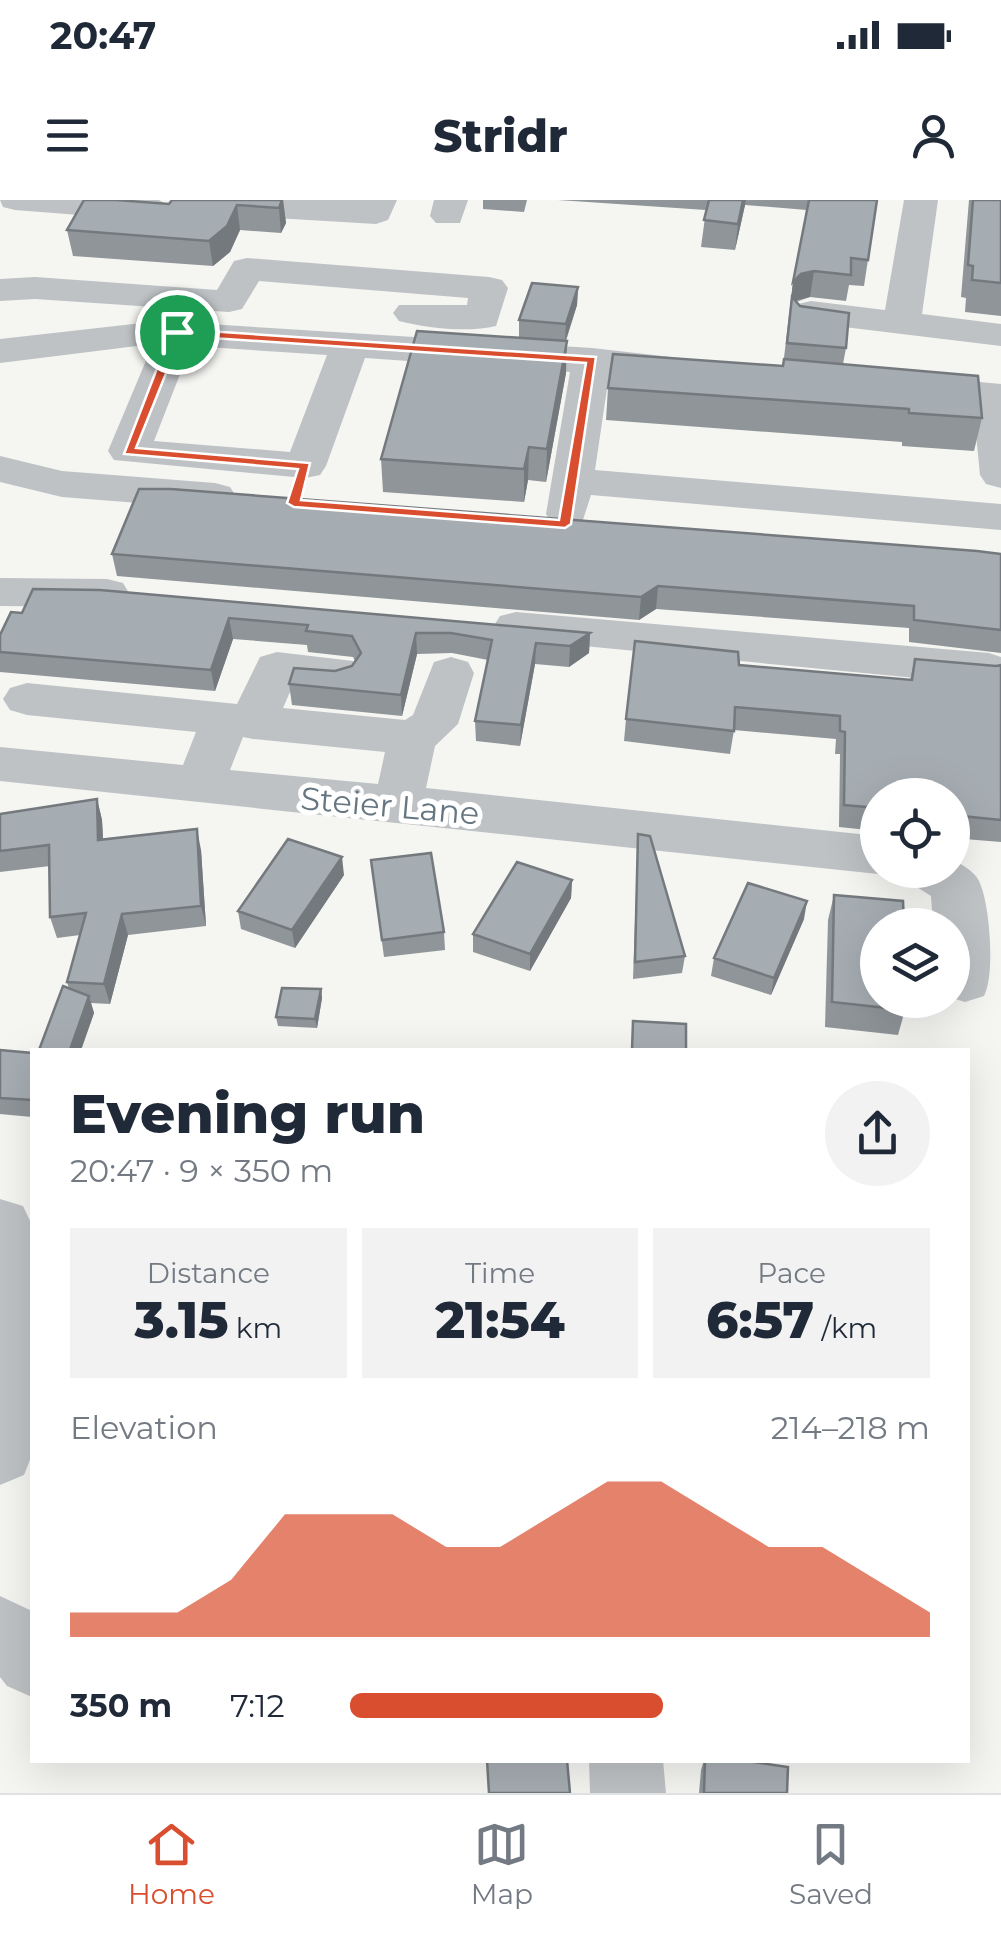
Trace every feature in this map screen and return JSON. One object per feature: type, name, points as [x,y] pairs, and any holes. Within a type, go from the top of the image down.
[{"type":"street","points":[[15,200],[164,210],[172,201],[376,213],[380,200]]},
{"type":"street","points":[[902,323],[920,200]]},
{"type":"street","points":[[40,262],[229,301],[482,318],[489,288],[247,269],[229,301]]},
{"type":"street","points":[[811,312],[1001,335]]},
{"type":"street","points":[[0,351],[138,332],[171,346],[346,358],[592,360],[726,371]]},
{"type":"street","points":[[118,470],[171,346]]},
{"type":"street","points":[[0,469],[62,484],[118,470],[303,491],[346,358]]},
{"type":"street","points":[[565,524],[592,360]]},
{"type":"street","points":[[859,383],[992,394],[1001,475]]},
{"type":"street","points":[[572,480],[1001,517]]},
{"type":"street","points":[[822,543],[1001,556]]},
{"type":"street","points":[[0,592],[145,596]]},
{"type":"street","points":[[483,624],[990,669]]},
{"type":"street","points":[[199,786],[277,668],[336,672]]},
{"type":"street","points":[[27,699],[413,738],[434,724],[451,674]]},
{"type":"street","points":[[397,807],[413,738]]},
{"type":"street","name":"Steier Lane","points":[[0,764],[860,853]]},
{"type":"street","points":[[0,1453],[24,1297],[12,1225]]},
{"type":"street","points":[[0,1632],[17,1641],[30,1658]]},
{"type":"street","points":[[626,1763],[628,1793]]},
{"type":"building","points":[[84,200],[169,204],[172,200],[282,200],[279,208],[237,205],[227,226],[209,241],[67,230]]},
{"type":"building","points":[[709,200],[743,200],[738,224],[704,220]]},
{"type":"building","points":[[809,200],[877,200],[868,260],[851,258],[851,275],[814,271],[801,274],[793,282]]},
{"type":"building","points":[[973,200],[1001,200],[1001,283],[972,280],[973,266],[968,265]]},
{"type":"building","points":[[532,283],[578,287],[566,324],[519,320]]},
{"type":"building","points":[[792,297],[800,306],[849,313],[846,348],[787,343]]},
{"type":"building","points":[[417,331],[567,341],[547,449],[529,447],[524,469],[381,459]]},
{"type":"building","points":[[613,354],[783,366],[784,359],[978,376],[982,418],[909,413],[909,409],[608,388]]},
{"type":"building","points":[[139,489],[1001,554],[1001,630],[914,620],[914,606],[658,586],[641,597],[112,554]]},
{"type":"building","points":[[33,589],[100,590],[590,633],[570,646],[536,643],[521,725],[475,721],[492,640],[451,633],[416,633],[401,695],[289,684],[294,668],[335,671],[352,666],[361,653],[352,636],[306,631],[308,625],[229,618],[211,670],[0,652],[0,635],[11,612],[22,613]]},
{"type":"building","points":[[635,641],[738,652],[739,665],[912,680],[915,659],[1001,665],[1001,820],[970,817],[970,778],[860,778],[860,806],[844,805],[845,732],[840,731],[840,716],[735,707],[734,731],[626,719]]},
{"type":"building","points":[[97,799],[98,840],[197,829],[201,906],[122,914],[104,984],[67,982],[86,913],[50,917],[49,845],[0,851],[0,814]]},
{"type":"building","points":[[638,834],[650,836],[685,956],[635,962]]},
{"type":"building","points":[[288,839],[342,857],[292,930],[238,911]]},
{"type":"building","points":[[431,853],[444,932],[382,940],[371,860]]},
{"type":"building","points":[[517,862],[572,880],[530,954],[473,934]]},
{"type":"building","points":[[748,883],[807,901],[774,978],[714,958]]},
{"type":"building","points":[[834,895],[903,901],[903,908],[860,908],[860,1005],[832,1002]]},
{"type":"building","points":[[63,986],[89,996],[71,1048],[40,1048]]},
{"type":"building","points":[[282,988],[321,989],[315,1019],[276,1017]]},
{"type":"building","points":[[633,1021],[686,1024],[686,1048],[632,1048]]},
{"type":"building","points":[[0,1050],[30,1053],[30,1100],[0,1098]]},
{"type":"building","points":[[487,1763],[567,1763],[570,1793],[489,1793]]},
{"type":"building","points":[[705,1763],[788,1767],[787,1793],[704,1793]]},
{"type":"route","points":[[177,332],[592,360],[565,524],[294,503],[305,466],[129,452],[177,332]]}]
